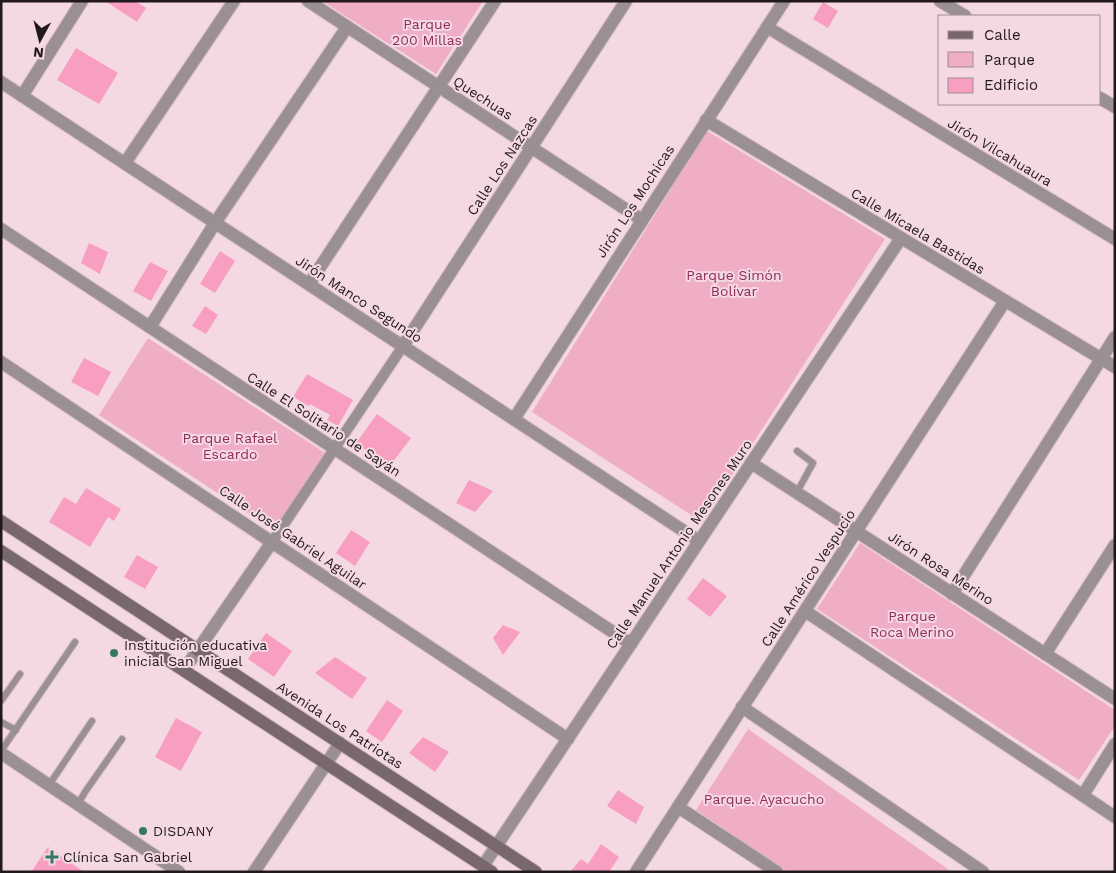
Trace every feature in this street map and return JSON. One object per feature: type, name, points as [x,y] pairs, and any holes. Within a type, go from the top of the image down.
[{"type":"main road","name":"Avenida Los Patriotas","points":[[1,521],[536,872]]},
{"type":"main road","points":[[1,551],[327,762],[487,869]]},
{"type":"street","points":[[22,96],[82,1]]},
{"type":"street","points":[[125,163],[234,1]]},
{"type":"street","name":"Quechuas","points":[[308,1],[642,220]]},
{"type":"street","points":[[309,284],[495,1]]},
{"type":"street","name":"Calle Los Nazcas","points":[[403,346],[626,1]]},
{"type":"street","name":"Jirón Los Mochicas","points":[[514,419],[784,1]]},
{"type":"street","points":[[940,1],[963,15]]},
{"type":"street","points":[[150,327],[215,223],[348,27]]},
{"type":"street","name":"Jirón Vilcahuaura","points":[[766,28],[1115,240]]},
{"type":"street","name":"Jirón Manco Segundo","points":[[1,82],[700,541]]},
{"type":"street","name":"Calle Micaela Bastidas","points":[[706,120],[1115,367]]},
{"type":"street","name":"Calle El Solitario de Sayán","points":[[1,229],[631,644]]},
{"type":"street","name":"Calle Manuel Antonio Mesones Muro","points":[[487,869],[496,846],[901,238]]},
{"type":"street","name":"Calle Américo Vespucio","points":[[636,872],[1005,301]]},
{"type":"street","points":[[952,594],[1115,337]]},
{"type":"street","points":[[184,670],[403,346]]},
{"type":"street","name":"Calle José Gabriel Aguilar","points":[[1,362],[568,739]]},
{"type":"street","name":"Jirón Rosa Merino","points":[[751,463],[1115,699]]},
{"type":"street","points":[[1045,654],[1115,545]]},
{"type":"street","points":[[805,611],[1115,817]]},
{"type":"street","points":[[742,707],[983,872]]},
{"type":"street","points":[[254,872],[340,743]]},
{"type":"street","points":[[1083,795],[1115,744]]},
{"type":"street","points":[[1,752],[179,872]]},
{"type":"street","points":[[678,807],[777,872]]},
{"type":"lane","points":[[797,451],[814,463],[797,492]]},
{"type":"lane","points":[[1,752],[75,642]]},
{"type":"lane","points":[[1,701],[20,674]]},
{"type":"lane","points":[[49,785],[92,721]]},
{"type":"lane","points":[[1,722],[16,730]]},
{"type":"lane","points":[[78,804],[122,739]]},
{"type":"green space","name":"Parque 200 Millas","points":[[322,1],[483,1],[436,74]]},
{"type":"green space","name":"Parque Simón Bolívar","points":[[707,131],[885,239],[702,522],[532,412]]},
{"type":"green space","name":"Parque Rafael Escardo","points":[[148,338],[327,454],[275,531],[99,415]]},
{"type":"green space","name":"Parque Roca Merino","points":[[860,543],[1115,710],[1115,726],[1079,780],[817,609]]},
{"type":"green space","name":"Parque. Ayacucho","points":[[748,729],[952,872],[787,872],[696,810]]},
{"type":"building","points":[[105,1],[135,1],[146,8],[137,22]]},
{"type":"building","points":[[823,2],[838,11],[828,28],[813,19]]},
{"type":"building","points":[[76,48],[118,73],[99,104],[57,80]]},
{"type":"building","points":[[89,243],[108,252],[100,274],[81,263]]},
{"type":"building","points":[[220,251],[235,261],[215,293],[200,284]]},
{"type":"building","points":[[150,262],[168,271],[151,301],[133,291]]},
{"type":"building","points":[[205,306],[218,315],[206,334],[192,326]]},
{"type":"building","points":[[84,358],[111,372],[98,396],[71,382]]},
{"type":"building","points":[[307,374],[353,400],[338,426],[327,420],[330,415],[293,397]]},
{"type":"building","points":[[377,414],[411,438],[389,467],[356,443]]},
{"type":"building","points":[[469,480],[493,491],[475,512],[456,503]]},
{"type":"building","points":[[86,488],[121,509],[114,521],[108,517],[90,547],[49,522],[64,497],[76,504]]},
{"type":"building","points":[[351,530],[370,542],[355,566],[336,553]]},
{"type":"building","points":[[137,555],[158,567],[145,589],[124,577]]},
{"type":"building","points":[[703,578],[727,596],[710,617],[687,599]]},
{"type":"building","points":[[503,625],[520,632],[503,655],[493,638]]},
{"type":"building","points":[[266,633],[292,651],[274,677],[248,659]]},
{"type":"building","points":[[335,657],[367,678],[352,699],[315,673]]},
{"type":"building","points":[[387,700],[403,711],[382,742],[366,731]]},
{"type":"building","points":[[176,718],[202,732],[181,771],[155,757]]},
{"type":"building","points":[[423,737],[449,752],[435,772],[409,753]]},
{"type":"building","points":[[618,790],[644,807],[636,824],[607,806]]},
{"type":"building","points":[[601,844],[619,857],[609,872],[570,872],[581,859],[588,864]]},
{"type":"building","name":"Clínica San Gabriel","points":[[48,847],[84,872],[31,872]]},
{"type":"place","name":"Institución educativa inicial San Miguel","points":[[114,653]]},
{"type":"place","name":"DISDANY","points":[[143,831]]},
{"type":"place","name":"Clínica San Gabriel","points":[[52,857]]}]
